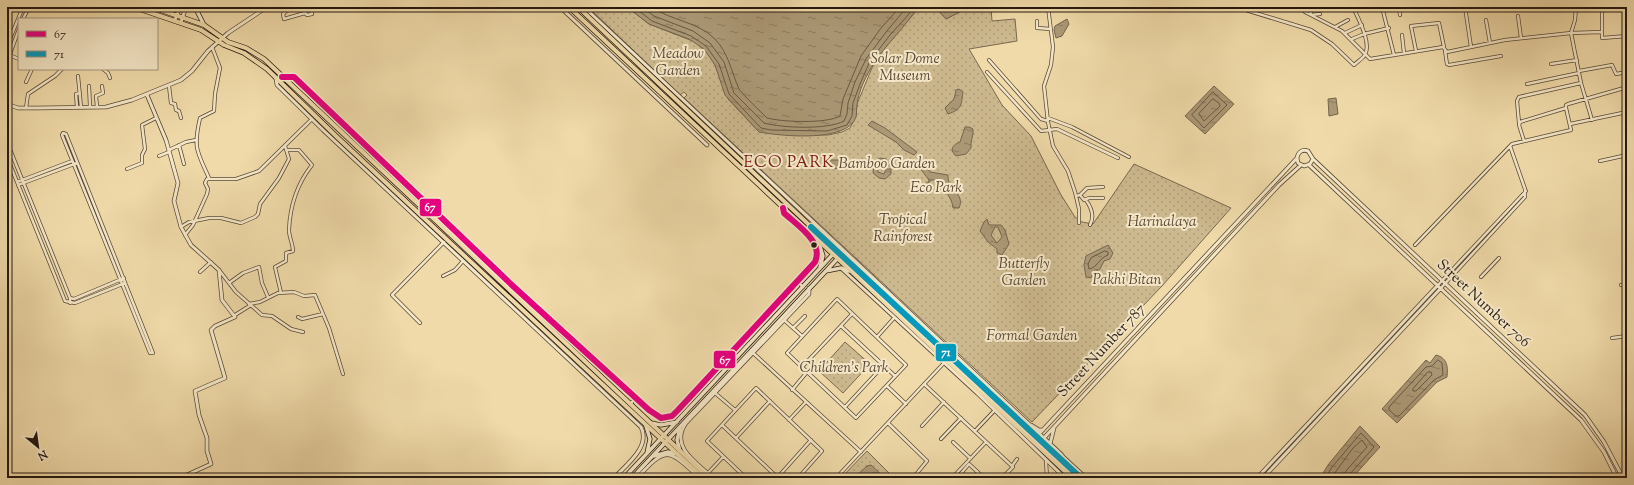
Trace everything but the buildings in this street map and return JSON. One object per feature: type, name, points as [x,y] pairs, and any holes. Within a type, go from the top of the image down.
[{"type":"main road","points":[[134,7],[201,30],[257,61],[664,439],[682,453],[709,478]]},
{"type":"main road","points":[[154,7],[204,25]]},
{"type":"main road","points":[[194,7],[204,25],[221,40],[258,55],[630,404],[647,423],[650,439],[647,454]]},
{"type":"main road","points":[[569,7],[783,208],[818,240],[839,256],[1038,435],[1082,478]]},
{"type":"main road","points":[[578,7],[834,252]]},
{"type":"main road","points":[[818,240],[823,256],[818,270]]},
{"type":"main road","points":[[632,478],[651,457],[677,422],[808,283],[834,252]]},
{"type":"main road","points":[[624,478],[647,454],[681,425],[752,352],[839,256]]},
{"type":"main road","points":[[839,256],[870,291],[1072,478]]},
{"type":"main road","points":[[826,271],[841,268],[852,272]]},
{"type":"main road","points":[[808,283],[810,287]]},
{"type":"main road","points":[[647,423],[661,425],[677,422]]},
{"type":"main road","points":[[681,425],[677,440],[682,453]]},
{"type":"main road","points":[[664,439],[677,454],[704,478]]},
{"type":"main road","points":[[651,457],[662,453],[677,454]]},
{"type":"street","points":[[18,18],[23,7]]},
{"type":"street","points":[[24,18],[29,7]]},
{"type":"street","points":[[175,20],[180,7]]},
{"type":"street","points":[[181,22],[186,7]]},
{"type":"street","points":[[7,104],[18,108],[90,106],[110,107],[147,95],[169,86],[192,71],[212,47],[236,26],[267,7]]},
{"type":"street","points":[[287,7],[287,10],[282,14],[284,18],[305,13],[308,15],[312,14],[311,7]]},
{"type":"street","points":[[560,7],[707,145]]},
{"type":"street","points":[[584,7],[1038,435]]},
{"type":"street","points":[[1048,7],[1052,29],[1053,54],[1044,86],[1049,130],[1053,146],[1068,171],[1076,196],[1079,209],[1078,223]]},
{"type":"street","points":[[1236,7],[1311,30],[1332,44],[1353,64],[1364,56],[1367,47],[1362,25],[1354,7]]},
{"type":"street","points":[[1293,7],[1335,27],[1344,33],[1352,39],[1364,56],[1370,59],[1444,47]]},
{"type":"street","points":[[1304,7],[1305,12]]},
{"type":"street","points":[[1310,7],[1311,15]]},
{"type":"street","points":[[1368,8],[1373,7]]},
{"type":"street","points":[[1382,7],[1389,28],[1394,55]]},
{"type":"street","points":[[1400,7],[1400,15]]},
{"type":"street","points":[[1433,10],[1465,7],[1471,47]]},
{"type":"street","points":[[1576,7],[1576,20],[1571,33],[1581,83],[1592,120]]},
{"type":"street","points":[[1602,7],[1602,38],[1627,36]]},
{"type":"street","points":[[1311,15],[1320,14]]},
{"type":"street","points":[[1518,16],[1521,38]]},
{"type":"street","points":[[7,46],[18,19]]},
{"type":"street","points":[[1335,27],[1348,20]]},
{"type":"street","points":[[1486,20],[1490,43]]},
{"type":"street","points":[[1037,21],[1038,28],[1052,29]]},
{"type":"street","points":[[1416,51],[1411,26],[1439,23],[1447,64],[1449,65],[1501,56]]},
{"type":"street","points":[[1344,33],[1362,25]]},
{"type":"street","points":[[1352,39],[1364,34],[1389,28]]},
{"type":"street","points":[[7,62],[18,32]]},
{"type":"street","points":[[1445,50],[1447,52],[1521,38],[1571,33],[1602,32]]},
{"type":"street","points":[[1402,35],[1404,53]]},
{"type":"street","points":[[212,47],[220,68],[215,94],[214,111],[200,118],[196,140],[199,157],[210,178],[217,180],[244,178],[262,169],[312,119]]},
{"type":"street","points":[[9,55],[18,59]]},
{"type":"street","points":[[989,60],[1041,119],[1072,127],[1129,157]]},
{"type":"street","points":[[1551,64],[1577,60]]},
{"type":"street","points":[[1527,84],[1612,65],[1616,74],[1627,72]]},
{"type":"street","points":[[26,82],[32,70]]},
{"type":"street","points":[[26,108],[28,94],[55,76],[61,70]]},
{"type":"street","points":[[104,70],[108,73],[110,78]]},
{"type":"street","points":[[988,72],[1042,131],[1057,128],[1118,158]]},
{"type":"street","points":[[78,76],[80,93],[79,107]]},
{"type":"street","points":[[282,77],[294,77],[509,282],[655,416],[661,418],[672,416],[815,262],[817,255],[815,242],[784,213],[783,208]]},
{"type":"street","points":[[276,79],[278,85],[312,119],[641,427],[644,436],[643,446],[614,478]]},
{"type":"street","points":[[1524,141],[1519,123],[1518,98],[1581,83]]},
{"type":"street","points":[[89,86],[90,106]]},
{"type":"street","points":[[97,107],[96,96],[103,93],[102,86]]},
{"type":"street","points":[[169,86],[171,103],[176,104],[176,110],[179,111],[181,118]]},
{"type":"street","points":[[1519,123],[1566,108],[1566,105],[1624,88]]},
{"type":"street","points":[[147,95],[169,151],[178,183],[174,201],[181,227],[193,248],[211,262],[236,292],[263,316],[272,316],[291,329],[303,332]]},
{"type":"street","points":[[1415,245],[1511,145],[1571,130],[1566,108]]},
{"type":"street","points":[[1570,124],[1627,112]]},
{"type":"street","points":[[127,169],[142,163],[142,155],[145,149],[142,125],[156,118]]},
{"type":"street","points":[[63,133],[66,134],[124,278],[152,353],[150,353],[72,161],[62,135],[63,133]]},
{"type":"street","points":[[160,156],[179,145],[196,140]]},
{"type":"street","points":[[7,142],[70,298],[70,304]]},
{"type":"street","points":[[179,145],[184,164]]},
{"type":"street","points":[[1257,478],[1440,287],[1445,285],[1525,197],[1526,191],[1511,145]]},
{"type":"street","points":[[181,227],[195,221],[219,218],[241,223],[248,222],[257,216],[260,204],[279,178],[289,159],[285,146]]},
{"type":"street","points":[[281,293],[275,267],[286,261],[286,253],[293,251],[289,232],[292,201],[305,172],[312,165],[299,150],[286,150]]},
{"type":"street","points":[[1305,150],[1311,154],[1313,159],[1309,165],[1301,165],[1296,158],[1298,153],[1305,150]]},
{"type":"street","points":[[1600,161],[1627,155]]},
{"type":"street","points":[[7,157],[65,301],[70,304],[75,304],[125,282]]},
{"type":"street","name":"Street Number 787","points":[[1038,435],[1296,158]]},
{"type":"street","points":[[18,184],[76,159]]},
{"type":"street","name":"Street Number 706","points":[[1313,159],[1585,416],[1604,442],[1623,478]]},
{"type":"street","points":[[23,182],[77,163]]},
{"type":"street","name":"Street Number 787","points":[[1042,439],[1279,185],[1301,165]]},
{"type":"street","name":"Street Number 706","points":[[1309,165],[1581,420],[1604,452],[1616,478]]},
{"type":"street","points":[[185,235],[195,221],[208,192],[205,182],[210,178]]},
{"type":"street","points":[[1076,196],[1080,195],[1087,188],[1103,187]]},
{"type":"street","points":[[1263,478],[1440,287],[1442,282],[1526,191]]},
{"type":"street","points":[[1080,195],[1086,200],[1092,211],[1093,219],[1090,225]]},
{"type":"street","points":[[1086,200],[1103,198]]},
{"type":"street","points":[[420,323],[392,295],[444,242]]},
{"type":"street","points":[[1480,277],[1499,258]]},
{"type":"street","points":[[443,276],[455,270],[464,261]]},
{"type":"street","points":[[200,272],[211,262]]},
{"type":"street","points":[[229,283],[243,273],[259,267],[262,283],[268,297]]},
{"type":"street","points":[[841,268],[870,291],[894,318],[995,410],[1065,478]]},
{"type":"street","points":[[219,270],[222,300],[235,315]]},
{"type":"street","points":[[70,298],[74,299],[124,278]]},
{"type":"street","points":[[798,281],[803,287]]},
{"type":"street","points":[[1621,285],[1627,284]]},
{"type":"street","points":[[713,478],[684,451],[681,445],[680,437],[686,423],[752,352],[809,294],[810,287]]},
{"type":"street","points":[[180,478],[211,464],[207,451],[207,438],[199,415],[194,391],[225,378],[211,330],[214,326],[234,318],[235,315],[250,304],[263,301],[268,297],[281,293],[295,293],[304,296],[315,295],[343,374]]},
{"type":"street","points":[[837,299],[852,314],[906,365],[856,418],[787,353],[837,299]]},
{"type":"street","points":[[298,317],[302,319],[323,314]]},
{"type":"street","points":[[802,367],[852,314]]},
{"type":"street","points":[[793,328],[804,316]]},
{"type":"street","points":[[877,337],[894,318]]},
{"type":"street","points":[[784,320],[802,336]]},
{"type":"street","points":[[841,326],[895,376]]},
{"type":"street","points":[[1612,338],[1627,336]]},
{"type":"street","points":[[752,352],[861,452]]},
{"type":"street","points":[[836,478],[944,364]]},
{"type":"street","points":[[845,408],[884,365]]},
{"type":"street","points":[[792,390],[807,372]]},
{"type":"street","points":[[924,384],[1012,466]]},
{"type":"street","points":[[887,386],[906,404]]},
{"type":"street","points":[[746,478],[707,441],[756,388],[822,451],[798,478]]},
{"type":"street","points":[[715,393],[735,410]]},
{"type":"street","points":[[690,397],[695,402]]},
{"type":"street","points":[[630,404],[636,398]]},
{"type":"street","points":[[736,438],[770,401]]},
{"type":"street","points":[[790,420],[806,402]]},
{"type":"street","points":[[922,426],[944,402]]},
{"type":"street","points":[[1066,406],[1070,409]]},
{"type":"street","points":[[975,431],[995,410]]},
{"type":"street","points":[[941,439],[961,418]]},
{"type":"street","points":[[888,423],[927,460],[913,478]]},
{"type":"street","points":[[1028,424],[1039,430],[1043,430]]},
{"type":"street","points":[[722,425],[777,478],[811,440]]},
{"type":"street","points":[[1050,444],[1054,426]]},
{"type":"street","points":[[1042,439],[1050,444],[1060,455]]},
{"type":"street","points":[[953,442],[970,458]]},
{"type":"street","points":[[952,478],[986,442]]},
{"type":"street","points":[[636,478],[657,457],[670,455],[677,457],[700,478]]},
{"type":"street","points":[[708,473],[723,456]]},
{"type":"street","points":[[1002,478],[1013,467],[1012,466],[1018,459]]},
{"type":"street","points":[[1039,478],[1047,476],[1046,459]]},
{"type":"street","points":[[957,478],[957,476],[969,464],[984,478]]},
{"type":"street","points":[[624,467],[629,473]]},
{"type":"street","points":[[1073,468],[1086,478]]},
{"type":"green space","name":"Eco Park","points":[[588,7],[627,7],[649,24],[695,42],[709,55],[715,65],[728,99],[759,132],[790,135],[828,135],[842,132],[850,128],[856,116],[857,104],[874,63],[893,37],[914,14],[917,7],[935,7],[946,19],[969,7],[998,7],[991,8],[992,21],[1015,19],[1017,41],[969,49],[1002,105],[1031,136],[1061,195],[1075,217],[1082,222],[1093,224],[1134,164],[1231,208],[1162,286],[1032,422],[684,98],[687,95],[684,92],[680,95]]},
{"type":"green space","name":"Children's Park","points":[[845,342],[870,364],[843,393],[819,371]]},
{"type":"green space","points":[[867,451],[894,478],[841,478]]},
{"type":"water","name":"Eco Park","points":[[627,7],[917,7],[871,67],[859,94],[856,117],[850,125],[840,131],[827,134],[797,136],[759,132],[725,95],[715,65],[704,49],[689,39],[649,24]]},
{"type":"water","points":[[935,7],[969,7],[946,19]]},
{"type":"water","points":[[1067,19],[1069,24],[1062,36],[1056,38],[1054,30],[1055,26]]},
{"type":"water","points":[[1214,86],[1234,104],[1205,134],[1185,116]]},
{"type":"water","points":[[959,89],[963,92],[960,106],[958,109],[948,114],[945,108],[954,99],[956,90]]},
{"type":"water","points":[[1336,98],[1338,114],[1329,116],[1328,99]]},
{"type":"water","points":[[872,121],[885,128],[917,152],[914,155],[904,150],[896,142],[868,125]]},
{"type":"water","points":[[965,127],[973,129],[971,148],[966,154],[956,156],[952,151],[955,144],[960,142]]},
{"type":"water","points":[[880,158],[886,159],[890,165],[886,167],[885,164],[881,163],[878,167],[878,172],[884,174],[886,169],[891,169],[891,174],[885,179],[879,178],[873,173],[874,163]]},
{"type":"water","points":[[919,158],[930,172],[948,175],[950,185],[959,196],[959,208],[953,208],[951,200],[940,180],[931,180],[925,188],[929,180],[916,163]]},
{"type":"water","points":[[828,160],[838,160],[841,167],[838,169],[826,166],[825,162]]},
{"type":"water","points":[[987,219],[989,225],[1001,225],[1005,230],[1009,244],[1002,255],[997,253],[997,249],[988,242],[980,231]],"holes":[[[995,227],[998,227],[1002,237],[997,243],[991,235]]]},
{"type":"water","points":[[1108,245],[1113,253],[1110,259],[1104,261],[1100,269],[1093,273],[1091,278],[1086,277],[1084,265],[1086,256]]},
{"type":"water","points":[[1436,355],[1443,358],[1445,361],[1447,367],[1447,377],[1437,382],[1397,423],[1382,409],[1426,360],[1430,363]]},
{"type":"water","points":[[1360,426],[1380,447],[1352,478],[1320,478],[1328,465]]},
{"type":"water","points":[[871,465],[885,478],[854,478],[867,466]]},
{"type":"transit line","name":"67","points":[[282,77],[294,77],[514,287],[649,410],[661,418],[672,416],[678,410],[815,262],[817,255],[813,241],[808,234],[784,213],[783,208]]},
{"type":"transit line","name":"71","points":[[811,227],[1081,478]]},
{"type":"district","name":"ECO PARK","points":[[789,163]]},
{"type":"park label","name":"Meadow Garden","points":[[678,62]]},
{"type":"park label","name":"Solar Dome Museum","points":[[905,68]]},
{"type":"park label","name":"Bamboo Garden","points":[[887,164]]},
{"type":"park label","name":"Harinalaya","points":[[1162,222]]},
{"type":"park label","name":"Tropical Rainforest","points":[[903,228]]},
{"type":"park label","name":"Butterfly Garden","points":[[1024,272]]},
{"type":"park label","name":"Pakhi Bitan","points":[[1127,280]]},
{"type":"park label","name":"Formal Garden","points":[[1032,336]]}]
